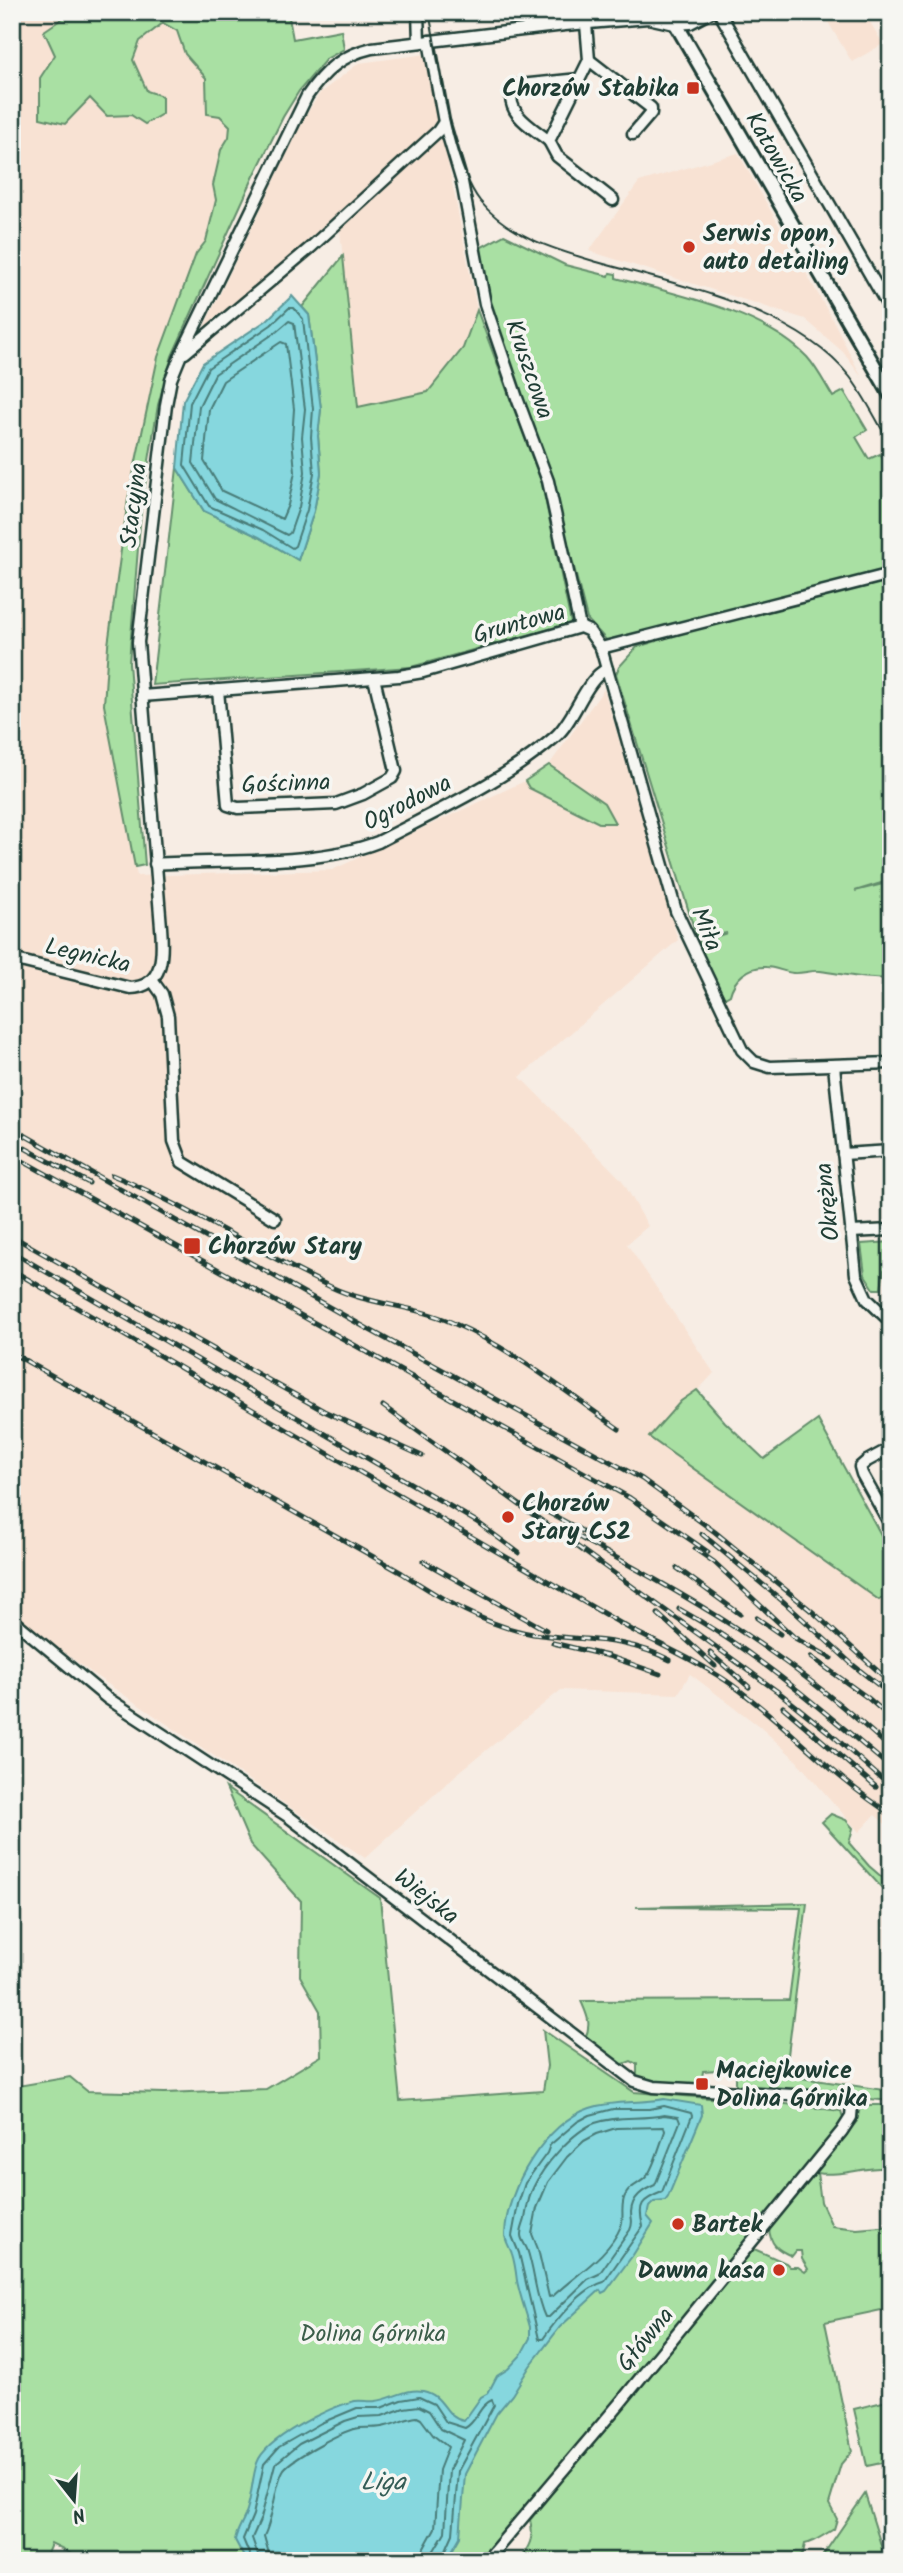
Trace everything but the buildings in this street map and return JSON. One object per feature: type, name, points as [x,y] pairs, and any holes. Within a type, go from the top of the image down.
[{"type":"main road","name":"Katowicka","points":[[672,18],[891,395]]},
{"type":"street","name":"Kruszcowa","points":[[418,12],[444,122],[462,182],[485,304],[548,481],[580,627]]},
{"type":"street","points":[[523,12],[530,29]]},
{"type":"street","points":[[672,18],[690,23],[711,12]]},
{"type":"street","points":[[719,12],[891,312]]},
{"type":"street","points":[[888,12],[891,17]]},
{"type":"street","name":"Stacyjna","points":[[152,980],[160,969],[162,956],[138,642],[166,405],[180,357],[307,96],[331,65],[358,51],[530,29],[672,18]]},
{"type":"street","points":[[549,141],[589,60],[586,24]]},
{"type":"street","points":[[589,60],[651,108],[652,113],[633,134]]},
{"type":"street","points":[[579,79],[520,85],[512,91],[510,100],[515,112],[549,141],[557,156],[613,201]]},
{"type":"street","points":[[180,357],[310,248],[444,122]]},
{"type":"street","points":[[607,669],[601,648],[891,574]]},
{"type":"street","name":"Gruntowa","points":[[142,696],[423,672],[580,627],[589,631],[601,648]]},
{"type":"street","name":"Ogrodowa","points":[[155,864],[325,856],[378,842],[503,774],[555,738],[571,720],[596,678],[607,669]]},
{"type":"street","name":"Miła","points":[[607,669],[676,911],[742,1050],[754,1062],[769,1067],[891,1063]]},
{"type":"street","name":"Gościnna","points":[[218,690],[228,805],[238,808],[336,804],[363,794],[392,778],[396,771],[374,678]]},
{"type":"street","name":"Legnicka","points":[[12,959],[124,987],[138,988],[152,980]]},
{"type":"street","points":[[152,980],[162,994],[166,1006],[174,1141],[182,1162],[275,1219]]},
{"type":"street","name":"Okrężna","points":[[834,1066],[856,1275],[873,1307],[891,1322]]},
{"type":"street","points":[[843,1154],[891,1151]]},
{"type":"street","points":[[851,1232],[891,1230]]},
{"type":"street","points":[[891,1448],[860,1467],[891,1526]]},
{"type":"street","name":"Wiejska","points":[[12,1619],[107,1698],[289,1816],[634,2081],[654,2087],[843,2098],[852,2105]]},
{"type":"street","name":"Główna","points":[[486,2561],[620,2403],[842,2131],[851,2117],[852,2105]]},
{"type":"shaded area","points":[[12,12],[67,12],[56,55],[40,78],[90,98],[107,116],[131,115],[147,91],[133,60],[140,41],[163,23],[177,31],[185,54],[206,78],[207,114],[220,116],[230,126],[213,185],[216,200],[206,241],[196,254],[158,357],[128,499],[109,645],[104,705],[137,876],[332,870],[525,781],[529,788],[599,823],[614,823],[604,803],[549,765],[604,689],[678,940],[520,1077],[622,1180],[648,1226],[627,1244],[714,1373],[656,1435],[879,1600],[891,1592],[891,1829],[875,1815],[859,1832],[794,1758],[759,1726],[690,1674],[678,1694],[561,1690],[458,1773],[365,1858],[96,1676],[12,1614]]},
{"type":"shaded area","points":[[822,12],[864,12],[883,44],[852,62]]},
{"type":"shaded area","points":[[427,54],[438,117],[434,126],[208,330],[205,325],[306,115],[320,93],[359,63]]},
{"type":"shaded area","points":[[443,136],[477,310],[463,348],[428,392],[358,407],[340,230]]},
{"type":"shaded area","points":[[738,153],[835,324],[862,378],[843,352],[805,319],[589,251],[639,182]]},
{"type":"green space","points":[[67,12],[288,12],[293,39],[341,30],[344,49],[326,59],[299,91],[283,117],[172,356],[158,405],[141,510],[129,663],[145,865],[135,867],[104,705],[108,645],[128,499],[158,357],[196,254],[206,241],[216,200],[213,185],[230,126],[220,116],[207,114],[206,78],[185,54],[177,31],[163,23],[140,41],[133,60],[147,91],[162,96],[162,114],[145,124],[131,115],[107,116],[90,98],[65,124],[40,118],[40,78],[55,55],[44,31],[66,16]]},
{"type":"green space","points":[[504,235],[565,265],[609,276],[610,273],[616,274],[616,278],[717,306],[743,316],[789,341],[811,361],[833,397],[844,391],[867,430],[856,437],[869,459],[880,454],[891,472],[891,570],[608,642],[587,619],[553,484],[502,350],[478,249]]},
{"type":"green space","points":[[343,256],[358,407],[428,392],[463,348],[477,310],[542,484],[571,623],[411,667],[152,685],[177,468],[204,511],[259,537],[298,560],[314,511],[321,473],[318,436],[321,409],[309,315],[302,307]]},
{"type":"green space","points":[[891,579],[891,880],[855,891],[891,882],[891,978],[820,971],[793,973],[759,967],[743,975],[730,995],[723,999],[692,944],[727,933],[697,938],[616,674],[637,647],[699,628]]},
{"type":"green space","points":[[549,765],[604,803],[615,823],[599,823],[529,788],[525,781]]},
{"type":"green space","points":[[891,1242],[891,1265],[884,1270],[881,1289],[874,1289],[865,1275],[861,1244]]},
{"type":"green space","points":[[697,1390],[725,1422],[764,1459],[818,1420],[891,1553],[891,1592],[879,1600],[649,1437],[681,1401]]},
{"type":"green space","name":"Dolina Górnika","points":[[226,1788],[380,1898],[400,2101],[543,2091],[547,2066],[543,2030],[634,2092],[841,2111],[843,2118],[809,2172],[479,2561],[86,2561],[51,2544],[44,2561],[12,2561],[16,2554],[12,2538],[12,2087],[70,2077],[87,2091],[165,2093],[266,2089],[321,2056],[320,2011],[300,1976],[301,1901],[250,1844]]},
{"type":"green space","points":[[831,1814],[846,1820],[853,1828],[849,1843],[869,1866],[891,1885],[891,1898],[822,1822]]},
{"type":"green space","points":[[807,1903],[786,2071],[788,2076],[891,2091],[891,2101],[736,2087],[736,2072],[733,2069],[703,2071],[701,2085],[655,2082],[637,2076],[637,2064],[631,2061],[621,2065],[585,2038],[588,2024],[581,2001],[789,2000],[801,1908],[636,1907]]},
{"type":"green space","points":[[891,2105],[891,2168],[835,2174],[817,2173],[821,2202],[832,2226],[857,2229],[891,2226],[891,2308],[825,2322],[852,2451],[841,2464],[829,2504],[837,2519],[834,2529],[805,2544],[803,2553],[794,2561],[518,2561],[530,2542],[530,2520],[752,2248],[790,2267],[798,2267],[805,2272],[808,2269],[801,2251],[796,2251],[792,2256],[775,2246],[769,2228],[857,2121],[860,2107]]},
{"type":"green space","points":[[891,2400],[891,2461],[867,2466],[854,2409]]},
{"type":"green space","points":[[865,2494],[886,2561],[819,2561]]},
{"type":"water","points":[[292,296],[309,315],[321,409],[318,436],[321,473],[314,511],[298,560],[259,537],[204,511],[177,468],[183,401],[203,363],[267,320]]},
{"type":"water","name":"Liga","points":[[664,2099],[701,2105],[702,2115],[668,2197],[665,2201],[654,2202],[649,2207],[647,2216],[653,2223],[606,2291],[602,2293],[600,2290],[560,2327],[497,2413],[465,2474],[460,2537],[446,2561],[246,2561],[235,2540],[249,2504],[257,2463],[262,2454],[285,2434],[315,2416],[344,2404],[376,2401],[417,2390],[436,2397],[452,2415],[464,2421],[481,2397],[488,2393],[497,2376],[521,2355],[530,2338],[530,2327],[505,2234],[513,2197],[531,2159],[558,2127],[590,2108]]},
{"type":"tram line","points":[[429,12],[447,111],[461,163],[480,201],[491,213],[519,233],[549,247],[733,302],[799,333],[827,353],[850,377],[891,446]]},
{"type":"railway","points":[[12,1128],[368,1329],[642,1479],[715,1532],[814,1613],[891,1683]]},
{"type":"railway","points":[[12,1141],[89,1183]]},
{"type":"railway","points":[[12,1155],[630,1498],[708,1552]]},
{"type":"railway","points":[[112,1175],[168,1201],[331,1287],[361,1298],[438,1317],[497,1345],[619,1429]]},
{"type":"railway","points":[[12,1236],[324,1411],[422,1456]]},
{"type":"railway","points":[[12,1252],[477,1522],[519,1553]]},
{"type":"railway","points":[[12,1270],[632,1630],[719,1676],[752,1700],[849,1784],[891,1814]]},
{"type":"railway","points":[[12,1353],[402,1573],[448,1602],[481,1618],[533,1634],[619,1643],[653,1652],[670,1660]]},
{"type":"railway","points":[[383,1406],[781,1694],[891,1787]]},
{"type":"railway","points":[[533,1504],[591,1536]]},
{"type":"railway","points":[[702,1534],[891,1695]]},
{"type":"railway","points":[[577,1536],[748,1636],[822,1690],[891,1749]]},
{"type":"railway","points":[[695,1549],[714,1562],[795,1638],[831,1658]]},
{"type":"railway","points":[[423,1561],[546,1630]]},
{"type":"railway","points":[[677,1568],[740,1614]]},
{"type":"railway","points":[[679,1609],[762,1663],[891,1768]]},
{"type":"railway","points":[[658,1614],[715,1666]]},
{"type":"railway","points":[[757,1618],[780,1634]]},
{"type":"railway","points":[[553,1643],[608,1656],[660,1674]]},
{"type":"railway","points":[[710,1653],[749,1687]]},
{"type":"railway","points":[[811,1657],[891,1718]]},
{"type":"railway","points":[[783,1707],[876,1787]]},
{"type":"place","name":"Chorzów Stabika","points":[[693,88]]},
{"type":"place","name":"Serwis opon, auto detailing","points":[[689,247]]},
{"type":"place","name":"Chorzów Stary","points":[[192,1246]]},
{"type":"place","name":"Chorzów Stary CS2","points":[[508,1517]]},
{"type":"place","name":"Maciejkowice Dolina Górnika","points":[[702,2084]]},
{"type":"place","name":"Bartek","points":[[678,2224]]},
{"type":"place","name":"Dawna kasa","points":[[779,2270]]}]
